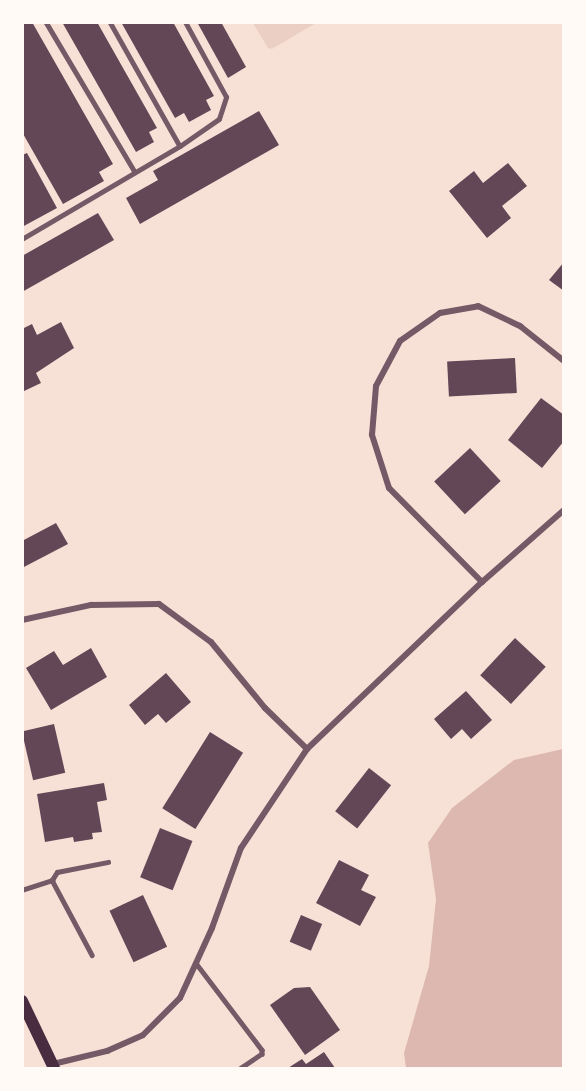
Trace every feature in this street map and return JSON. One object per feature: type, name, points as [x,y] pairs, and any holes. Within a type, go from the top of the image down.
[{"type":"main road","points":[[22,1001],[53,1066]]},
{"type":"street","points":[[482,582],[389,488],[372,435],[376,386],[400,341],[440,313],[478,306],[520,326],[564,361]]},
{"type":"street","points":[[53,1066],[107,1051],[143,1035],[180,998],[212,928],[242,848],[307,749],[482,582],[564,510]]},
{"type":"street","points":[[22,620],[91,605],[159,604],[211,642],[265,708],[307,749]]},
{"type":"lane","points":[[46,22],[135,172]]},
{"type":"lane","points":[[110,22],[180,146]]},
{"type":"lane","points":[[22,239],[180,146],[219,119],[226,97],[184,22]]},
{"type":"lane","points":[[22,891],[52,880],[57,872],[108,862]]},
{"type":"lane","points":[[52,880],[92,955]]},
{"type":"lane","points":[[196,963],[262,1050],[262,1054],[241,1068]]},
{"type":"shaded area","points":[[253,23],[316,23],[272,49],[268,48]]},
{"type":"shaded area","points":[[563,749],[563,1068],[406,1068],[404,1053],[429,966],[436,899],[428,843],[452,808],[514,760]]},
{"type":"building","points":[[22,22],[32,22],[113,164],[99,172],[104,181],[63,204],[22,132]]},
{"type":"building","points":[[62,22],[97,22],[157,128],[149,132],[154,142],[136,152]]},
{"type":"building","points":[[121,22],[173,22],[214,96],[206,100],[211,110],[189,122],[184,113],[175,118]]},
{"type":"building","points":[[197,22],[221,22],[246,67],[228,78]]},
{"type":"building","points":[[259,111],[279,145],[140,224],[126,198],[158,180],[153,171]]},
{"type":"building","points":[[27,153],[57,208],[22,227],[22,155]]},
{"type":"building","points":[[508,163],[527,186],[502,206],[511,218],[487,238],[449,191],[474,171],[483,183]]},
{"type":"building","points":[[98,213],[114,240],[22,292],[22,256]]},
{"type":"building","points":[[564,262],[564,291],[549,280]]},
{"type":"building","points":[[61,322],[74,348],[36,373],[41,383],[22,392],[22,329],[32,324],[37,335]]},
{"type":"building","points":[[515,358],[517,393],[449,397],[447,362]]},
{"type":"building","points":[[541,398],[564,415],[564,441],[542,468],[508,440]]},
{"type":"building","points":[[470,448],[501,481],[465,514],[434,481]]},
{"type":"building","points":[[56,523],[68,544],[22,568],[22,541]]},
{"type":"building","points":[[515,638],[546,667],[511,704],[480,675]]},
{"type":"building","points":[[91,648],[107,677],[51,710],[26,668],[54,651],[63,665]]},
{"type":"building","points":[[166,673],[191,702],[166,723],[158,714],[145,725],[129,705]]},
{"type":"building","points":[[466,691],[492,720],[471,739],[462,729],[451,739],[434,719]]},
{"type":"building","points":[[54,724],[65,773],[33,780],[22,731]]},
{"type":"building","points":[[210,732],[243,753],[195,829],[162,808]]},
{"type":"building","points":[[369,768],[391,785],[357,829],[335,811]]},
{"type":"building","points":[[104,783],[107,800],[97,802],[102,832],[92,833],[93,839],[74,842],[73,837],[45,842],[37,794]]},
{"type":"building","points":[[160,828],[192,841],[173,890],[140,877]]},
{"type":"building","points":[[339,860],[369,875],[361,890],[376,897],[360,926],[316,903]]},
{"type":"building","points":[[143,895],[167,947],[134,962],[109,911]]},
{"type":"building","points":[[301,915],[322,924],[311,951],[290,942]]},
{"type":"building","points":[[310,987],[340,1030],[305,1055],[270,1005],[294,988]]},
{"type":"building","points":[[324,1052],[335,1068],[288,1068],[302,1059],[306,1064]]}]
